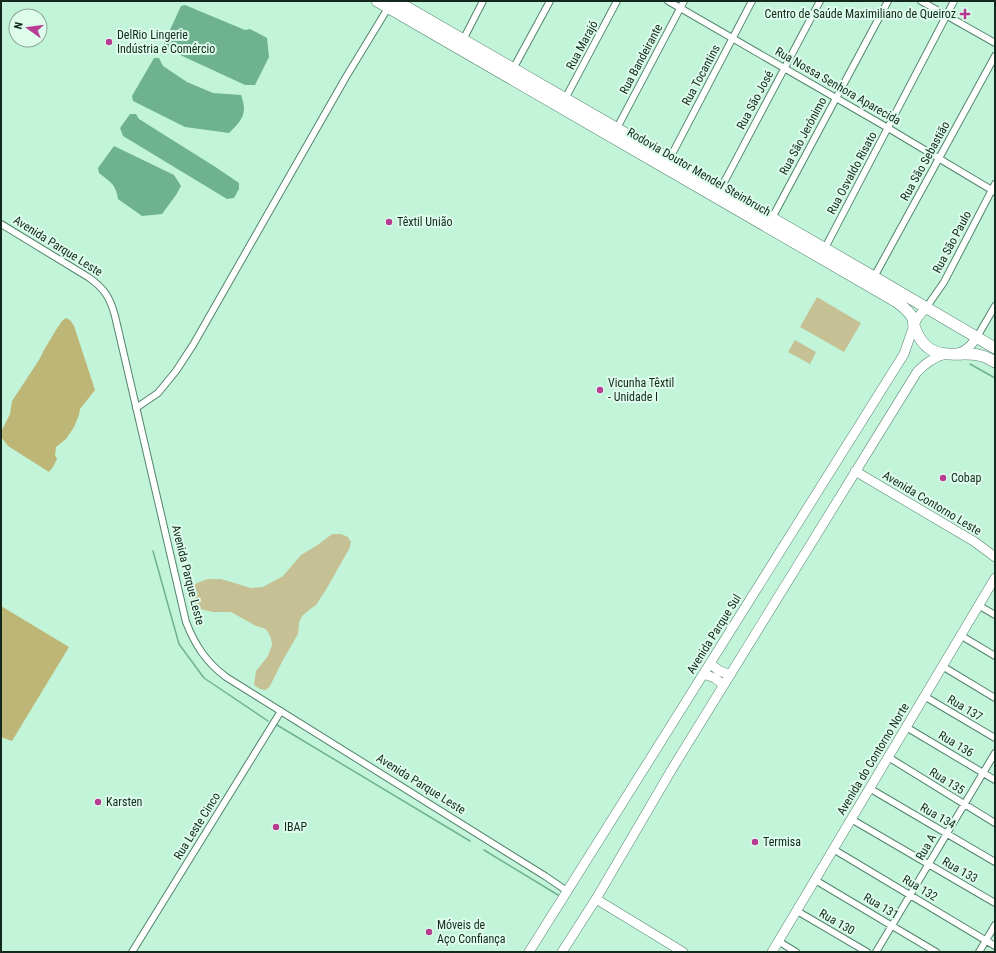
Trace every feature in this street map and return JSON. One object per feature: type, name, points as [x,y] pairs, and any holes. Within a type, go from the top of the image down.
[{"type":"highway","name":"Rodovia Doutor Mendel Steinbruch","points":[[378,1],[411,7],[462,40],[670,158],[995,348]]},
{"type":"highway","name":"Rodovia Doutor Mendel Steinbruch","points":[[392,4],[824,260],[882,292],[904,307],[913,318],[914,325],[919,336],[930,349],[946,354],[979,355],[995,362]]},
{"type":"street","points":[[462,40],[483,1]]},
{"type":"street","points":[[513,69],[550,1]]},
{"type":"street","name":"Rua Marajó","points":[[565,98],[617,1]]},
{"type":"street","name":"Rua Nossa Senhora Aparecida","points":[[668,1],[888,128],[993,191]]},
{"type":"street","name":"Rua Bandeirante","points":[[617,128],[684,1]]},
{"type":"street","name":"Rua Tocantins","points":[[670,158],[752,1]]},
{"type":"street","name":"Rua São José","points":[[721,188],[820,1]]},
{"type":"street","name":"Rua São Jerônimo","points":[[772,218],[888,1]]},
{"type":"street","points":[[921,1],[995,43]]},
{"type":"street","name":"Rua Osvaldo Risato","points":[[825,248],[954,1]]},
{"type":"street","points":[[136,408],[158,393],[176,371],[193,345],[346,77],[392,4]]},
{"type":"street","name":"Rua São Sebastião","points":[[874,277],[995,56]]},
{"type":"street","name":"Rua São Paulo","points":[[926,308],[944,282],[993,191],[995,184]]},
{"type":"street","name":"Avenida Parque Leste","points":[[1,224],[88,277],[98,284],[109,297],[186,622],[201,653],[220,673],[567,891]]},
{"type":"street","points":[[562,952],[596,899],[672,769],[730,674],[917,372],[932,359],[946,354],[959,353],[969,348],[995,306]]},
{"type":"street","name":"Avenida Parque Sul","points":[[529,952],[904,354],[914,325],[918,317],[926,308]]},
{"type":"street","name":"Avenida Contorno Leste","points":[[855,471],[975,542],[995,557]]},
{"type":"street","name":"Avenida do Contorno Norte","points":[[772,952],[995,578]]},
{"type":"street","points":[[978,605],[995,615]]},
{"type":"street","points":[[960,635],[995,656]]},
{"type":"street","points":[[710,663],[716,669],[725,674],[730,674]]},
{"type":"street","points":[[942,666],[995,698]]},
{"type":"street","points":[[703,674],[712,676],[720,681],[723,686]]},
{"type":"street","name":"Rua 137","points":[[924,696],[995,738]]},
{"type":"street","name":"Rua Leste Cinco","points":[[132,952],[281,712]]},
{"type":"street","name":"Rua 136","points":[[906,727],[995,780]]},
{"type":"street","name":"Rua A","points":[[876,952],[995,753]]},
{"type":"street","name":"Rua 135","points":[[888,757],[995,823]]},
{"type":"street","name":"Rua 134","points":[[869,788],[995,862]]},
{"type":"street","name":"Rua 133","points":[[851,819],[995,903]]},
{"type":"street","name":"Rua 132","points":[[833,849],[995,946]]},
{"type":"street","name":"Rua 131","points":[[815,880],[936,952]]},
{"type":"street","points":[[596,899],[683,952]]},
{"type":"street","name":"Rua 130","points":[[797,911],[867,952]]},
{"type":"street","points":[[979,952],[995,925]]},
{"type":"street","points":[[778,941],[796,952]]},
{"type":"shaded area","points":[[185,5],[245,30],[250,29],[267,38],[269,57],[255,85],[245,85],[165,48],[164,43],[181,6]]},
{"type":"shaded area","points":[[154,58],[159,58],[163,66],[187,82],[213,93],[241,95],[244,112],[240,120],[229,133],[185,127],[133,101],[132,96]]},
{"type":"shaded area","points":[[130,114],[136,114],[139,119],[239,183],[239,189],[234,198],[227,199],[123,136],[120,128]]},
{"type":"shaded area","points":[[114,146],[174,175],[181,186],[162,214],[142,216],[118,199],[114,187],[99,173],[98,168]]},
{"type":"shaded area","points":[[817,297],[861,323],[844,352],[800,327]]},
{"type":"shaded area","points":[[66,318],[70,320],[74,326],[95,390],[80,409],[74,427],[66,439],[56,447],[55,455],[57,459],[49,472],[8,446],[1,437],[1,432],[10,414],[12,401],[39,360],[56,330]]},
{"type":"shaded area","points":[[795,340],[816,352],[810,364],[788,352]]},
{"type":"shaded area","points":[[332,534],[341,534],[348,537],[351,542],[349,549],[316,605],[302,616],[299,623],[298,634],[270,686],[266,690],[260,689],[254,685],[256,671],[268,656],[272,645],[271,638],[266,629],[256,626],[231,612],[213,612],[196,608],[190,598],[191,587],[208,579],[221,579],[251,588],[263,587],[283,576],[301,555]]},
{"type":"shaded area","points":[[1,606],[69,647],[12,741],[1,737]]},
{"type":"waterway","points":[[970,364],[995,378]]},
{"type":"waterway","points":[[153,551],[179,644],[204,678],[268,721]]},
{"type":"waterway","points":[[277,725],[470,841]]},
{"type":"waterway","points":[[484,850],[558,895]]},
{"type":"place","name":"Centro de Saúde Maximiliano de Queiroz","points":[[965,14]]},
{"type":"place","name":"DelRio Lingerie Indústria e Comércio","points":[[109,42]]},
{"type":"place","name":"Têxtil União","points":[[389,222]]},
{"type":"place","name":"Vicunha Têxtil - Unidade I","points":[[600,390]]},
{"type":"place","name":"Cobap","points":[[943,478]]},
{"type":"place","name":"Karsten","points":[[98,802]]},
{"type":"place","name":"IBAP","points":[[276,827]]},
{"type":"place","name":"Termisa","points":[[755,842]]},
{"type":"place","name":"Móveis de Aço Confiança","points":[[429,932]]}]
